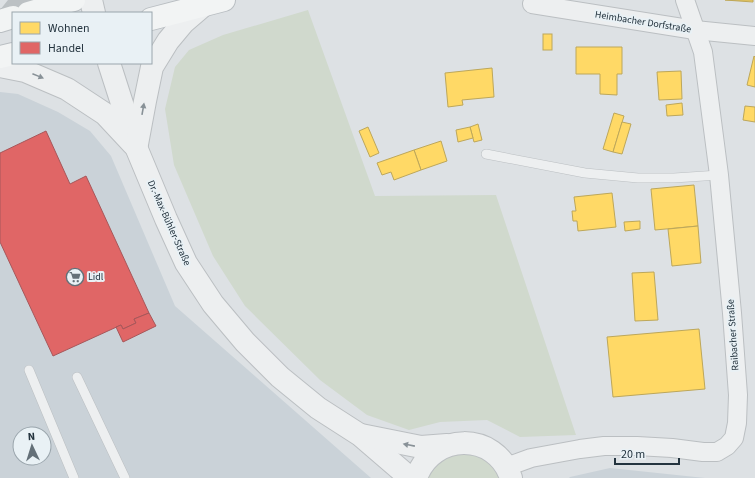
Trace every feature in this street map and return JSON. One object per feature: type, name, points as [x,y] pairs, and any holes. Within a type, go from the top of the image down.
[{"type":"main road","points":[[13,12],[22,0]]},
{"type":"main road","points":[[32,12],[74,0]]},
{"type":"main road","points":[[152,19],[214,3]]},
{"type":"main road","points":[[0,58],[12,54]]},
{"type":"street","points":[[90,0],[94,12]]},
{"type":"street","name":"Raibacher Straße","points":[[508,472],[531,458],[580,449],[604,446],[658,447],[717,452],[727,446],[734,438],[737,422],[738,396],[719,175],[703,52],[685,0]]},
{"type":"street","points":[[136,147],[152,67],[168,41],[183,23],[214,3]]},
{"type":"street","name":"Heimbacher Dorfstraße","points":[[532,4],[695,30],[755,36]]},
{"type":"street","name":"Dr.-Max-Bühler-Straße","points":[[109,64],[136,147],[166,219],[186,263],[213,304],[245,342],[280,377],[318,408],[360,435],[402,471],[406,478]]},
{"type":"street","points":[[0,66],[25,71],[67,89],[105,114],[136,147]]},
{"type":"street","name":"Dr.-Max-Bühler-Straße","points":[[360,435],[421,447],[461,443],[474,444],[487,449],[497,456],[508,472]]},
{"type":"street","points":[[416,478],[423,463],[430,455],[438,449],[448,445]]},
{"type":"lane","points":[[486,154],[586,173],[638,178],[674,178],[719,175]]},
{"type":"lane","points":[[29,370],[74,478]]},
{"type":"lane","points":[[78,377],[125,478]]},
{"type":"shaded area","points":[[308,10],[375,196],[496,195],[576,435],[520,437],[487,420],[440,422],[409,430],[367,415],[320,380],[245,306],[213,256],[174,165],[165,109],[175,67],[189,50],[223,35]]},
{"type":"shaded area","points":[[0,92],[18,94],[58,112],[90,131],[111,156],[175,306],[371,478],[0,478]]},
{"type":"shaded area","points":[[464,451],[488,458],[503,478],[428,478],[434,466],[446,457]]},
{"type":"shaded area","points":[[610,468],[705,478],[569,478]]},
{"type":"building: Wohnen","points":[[725,0],[753,0],[753,2]]},
{"type":"building: Wohnen","points":[[543,34],[552,34],[552,50],[543,50]]},
{"type":"building: Wohnen","points":[[576,47],[622,47],[622,74],[617,74],[617,95],[600,94],[600,74],[576,74]]},
{"type":"building: Wohnen","points":[[754,56],[755,57],[755,87],[747,85]]},
{"type":"building: Wohnen","points":[[492,68],[494,97],[462,100],[463,105],[448,107],[445,73]]},
{"type":"building: Wohnen","points":[[681,71],[682,99],[659,100],[657,72]]},
{"type":"building: Wohnen","points":[[682,103],[683,115],[667,116],[666,105]]},
{"type":"building: Wohnen","points":[[745,106],[755,107],[755,122],[743,120]]},
{"type":"building: Wohnen","points":[[614,113],[624,116],[613,152],[603,149]]},
{"type":"building: Wohnen","points":[[622,122],[631,124],[622,154],[613,152]]},
{"type":"building: Wohnen","points":[[478,124],[482,140],[474,142],[470,127]]},
{"type":"building: Wohnen","points":[[368,127],[379,153],[370,157],[359,131]]},
{"type":"building: Wohnen","points":[[470,127],[473,138],[458,142],[456,130]]},
{"type":"building: Wohnen","points":[[441,141],[447,161],[421,170],[414,150]]},
{"type":"building: Wohnen","points":[[414,150],[421,170],[394,180],[391,172],[382,175],[377,163]]},
{"type":"building: Wohnen","points":[[694,185],[698,226],[655,230],[651,189]]},
{"type":"building: Wohnen","points":[[612,193],[616,227],[578,231],[577,221],[573,221],[572,211],[576,211],[574,197]]},
{"type":"building: Wohnen","points":[[640,221],[640,229],[625,231],[624,222]]},
{"type":"building: Wohnen","points":[[698,226],[701,263],[672,266],[668,229]]},
{"type":"building: Wohnen","points":[[654,272],[658,320],[635,321],[632,273]]},
{"type":"building: Wohnen","points":[[699,329],[705,389],[613,397],[607,337]]},
{"type":"building: Handel","name":"Lidl","points":[[46,131],[70,184],[86,176],[149,313],[134,319],[136,323],[123,329],[121,325],[53,356],[0,242],[0,153]]},
{"type":"building: Handel","points":[[149,313],[156,326],[123,342],[116,327],[121,325],[123,329],[136,323],[134,319]]},
{"type":"place","name":"Lidl","points":[[75,277]]}]
